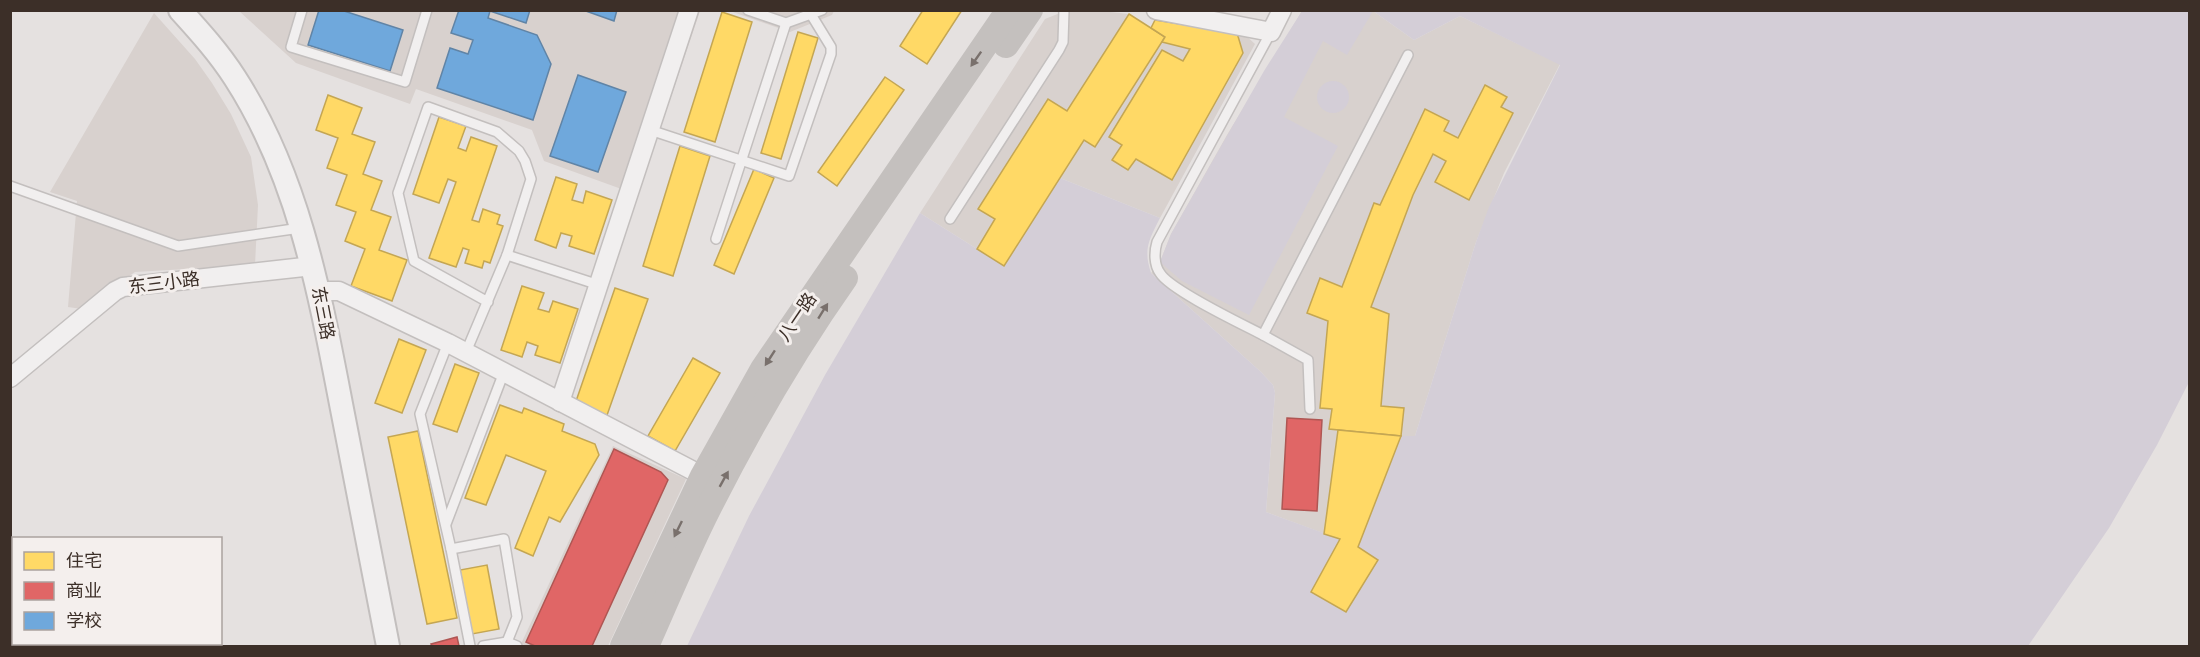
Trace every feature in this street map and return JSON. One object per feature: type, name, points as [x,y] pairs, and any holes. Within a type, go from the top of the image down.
[{"type":"main road","name":"八一路","points":[[623,646],[704,476],[757,378],[1009,10]]},
{"type":"main road","name":"八一路","points":[[646,646],[705,517],[777,384],[838,287],[1030,10]]},
{"type":"street","name":"东三路","points":[[180,10],[212,46],[248,100],[280,167],[301,228],[319,291],[388,646]]},
{"type":"street","points":[[560,402],[689,10]]},
{"type":"street","points":[[1156,10],[1208,15],[1270,32],[1282,10]]},
{"type":"street","name":"东三小路","points":[[10,378],[115,291],[123,287],[313,266]]},
{"type":"street","points":[[319,291],[339,291],[448,343],[704,476]]},
{"type":"lane","points":[[302,10],[291,47],[405,82],[427,10]]},
{"type":"lane","points":[[748,10],[786,23],[812,16],[822,10]]},
{"type":"lane","points":[[950,219],[1059,50],[1062,42],[1064,10]]},
{"type":"lane","points":[[650,130],[789,176],[831,54],[831,47],[812,16]]},
{"type":"lane","points":[[716,239],[786,23]]},
{"type":"lane","points":[[1270,32],[1157,242],[1155,254],[1158,271],[1172,285],[1308,360],[1310,409]]},
{"type":"lane","points":[[1263,335],[1408,55]]},
{"type":"lane","points":[[466,352],[488,302],[507,255],[531,179],[525,161],[513,145],[497,132],[428,107],[398,193],[414,261],[488,302]]},
{"type":"lane","points":[[10,186],[178,246],[301,228]]},
{"type":"lane","points":[[507,255],[599,285]]},
{"type":"lane","points":[[448,343],[420,414],[452,549],[470,646]]},
{"type":"lane","points":[[446,524],[504,372]]},
{"type":"lane","points":[[452,549],[504,539],[517,617],[507,642]]},
{"type":"lane","points":[[483,646],[507,642],[517,646]]},
{"type":"shaded area","points":[[239,11],[700,11],[638,195],[544,161],[532,130],[416,89],[410,104],[296,63]]},
{"type":"shaded area","points":[[730,11],[834,11],[832,15],[790,32]]},
{"type":"shaded area","points":[[1065,11],[1129,14],[1150,28],[1155,20],[1244,34],[1255,44],[1160,218],[1060,178],[1004,266],[920,213],[1045,19]]},
{"type":"shaded area","points":[[1302,11],[1373,11],[1414,40],[1460,16],[1560,64],[1504,173],[1476,242],[1415,436],[1358,547],[1378,560],[1346,612],[1311,592],[1339,539],[1266,512],[1275,393],[1273,385],[1151,273],[1160,262],[1171,234],[1227,135]]},
{"type":"shaded area","points":[[1302,11],[1373,11],[1347,55],[1323,41],[1284,117],[1338,146],[1249,315],[1182,281],[1160,262],[1171,234],[1264,71]]},
{"type":"shaded area","points":[[1373,11],[2189,11],[2189,382],[2157,445],[2109,528],[2028,646],[687,646],[749,516],[825,375],[920,213],[1004,266],[1060,178],[1160,218],[1147,251],[1151,273],[1273,385],[1275,393],[1266,512],[1340,539],[1311,592],[1346,612],[1378,560],[1358,547],[1401,436],[1415,436],[1489,207],[1560,65],[1460,16],[1414,40]]},
{"type":"shaded area","points":[[154,13],[195,59],[212,83],[231,114],[251,157],[258,205],[255,265],[135,272],[82,309],[68,307],[77,201],[50,192]]},
{"type":"shaded area","points":[[1333,81],[1344,86],[1349,97],[1344,108],[1333,113],[1322,108],[1317,97],[1322,86]]},
{"type":"shaded area","points":[[613,446],[686,479],[608,646],[527,646],[521,644]]},
{"type":"building: 住宅","points":[[923,10],[962,10],[927,64],[900,46]]},
{"type":"building: 住宅","points":[[722,12],[752,22],[715,142],[684,132]]},
{"type":"building: 住宅","points":[[1129,14],[1165,37],[1095,147],[1084,140],[1004,266],[977,249],[995,219],[978,209],[1048,99],[1067,111]]},
{"type":"building: 住宅","points":[[1155,20],[1237,33],[1243,53],[1172,180],[1136,159],[1128,170],[1112,160],[1122,145],[1109,137],[1162,50],[1183,61],[1190,49],[1162,42],[1165,37],[1151,28]]},
{"type":"building: 住宅","points":[[798,32],[818,38],[781,159],[761,153]]},
{"type":"building: 住宅","points":[[885,77],[904,90],[837,186],[818,172]]},
{"type":"building: 住宅","points":[[1485,85],[1507,97],[1501,107],[1513,113],[1469,200],[1435,182],[1446,161],[1433,154],[1413,195],[1371,307],[1389,314],[1381,406],[1404,408],[1401,436],[1329,429],[1332,409],[1320,408],[1328,321],[1307,313],[1320,278],[1342,287],[1374,203],[1380,205],[1425,109],[1449,121],[1444,131],[1458,138]]},
{"type":"building: 住宅","points":[[328,95],[362,108],[352,134],[375,142],[363,174],[382,181],[371,210],[391,217],[379,250],[407,260],[392,301],[351,286],[365,249],[345,241],[356,212],[336,205],[347,175],[327,168],[338,138],[316,130]]},
{"type":"building: 住宅","points":[[439,117],[466,126],[458,148],[466,151],[471,137],[497,146],[472,220],[479,222],[483,209],[500,215],[497,224],[503,226],[490,263],[484,261],[482,268],[465,263],[469,250],[463,248],[456,267],[429,258],[456,182],[448,179],[439,203],[413,194]]},
{"type":"building: 住宅","points":[[680,146],[710,156],[673,276],[643,266]]},
{"type":"building: 住宅","points":[[754,169],[774,178],[734,274],[714,265]]},
{"type":"building: 住宅","points":[[556,177],[577,184],[572,200],[583,203],[586,191],[612,200],[594,254],[569,246],[572,236],[561,233],[556,248],[535,240]]},
{"type":"building: 住宅","points":[[522,286],[544,293],[538,309],[549,312],[553,301],[578,309],[560,363],[535,355],[538,346],[527,342],[522,357],[501,350]]},
{"type":"building: 住宅","points":[[615,288],[648,299],[606,418],[574,407]]},
{"type":"building: 住宅","points":[[399,339],[426,350],[402,413],[375,403]]},
{"type":"building: 住宅","points":[[693,358],[720,373],[675,451],[648,436]]},
{"type":"building: 住宅","points":[[455,364],[479,373],[457,432],[433,424]]},
{"type":"building: 住宅","points":[[500,405],[522,413],[524,408],[564,424],[562,431],[595,444],[599,455],[560,522],[549,517],[533,556],[515,548],[546,471],[506,455],[486,505],[465,498]]},
{"type":"building: 住宅","points":[[1338,430],[1401,436],[1358,547],[1378,560],[1346,612],[1311,592],[1340,539],[1324,534]]},
{"type":"building: 住宅","points":[[418,431],[457,618],[427,624],[388,437]]},
{"type":"building: 住宅","points":[[487,565],[499,629],[472,634],[460,570]]},
{"type":"building: 商业","points":[[1287,418],[1322,420],[1317,511],[1282,509]]},
{"type":"building: 商业","points":[[614,449],[661,472],[668,480],[592,646],[535,646],[526,642]]},
{"type":"building: 商业","points":[[457,637],[459,646],[432,646],[431,644]]},
{"type":"building: 学校","points":[[319,10],[341,10],[403,30],[390,71],[308,45]]},
{"type":"building: 学校","points":[[459,10],[530,10],[526,23],[490,11],[488,18],[537,35],[551,64],[533,120],[437,88],[450,48],[468,54],[473,40],[451,33]]},
{"type":"building: 学校","points":[[583,10],[617,10],[614,21]]},
{"type":"building: 学校","points":[[578,75],[626,92],[598,172],[550,156]]}]
